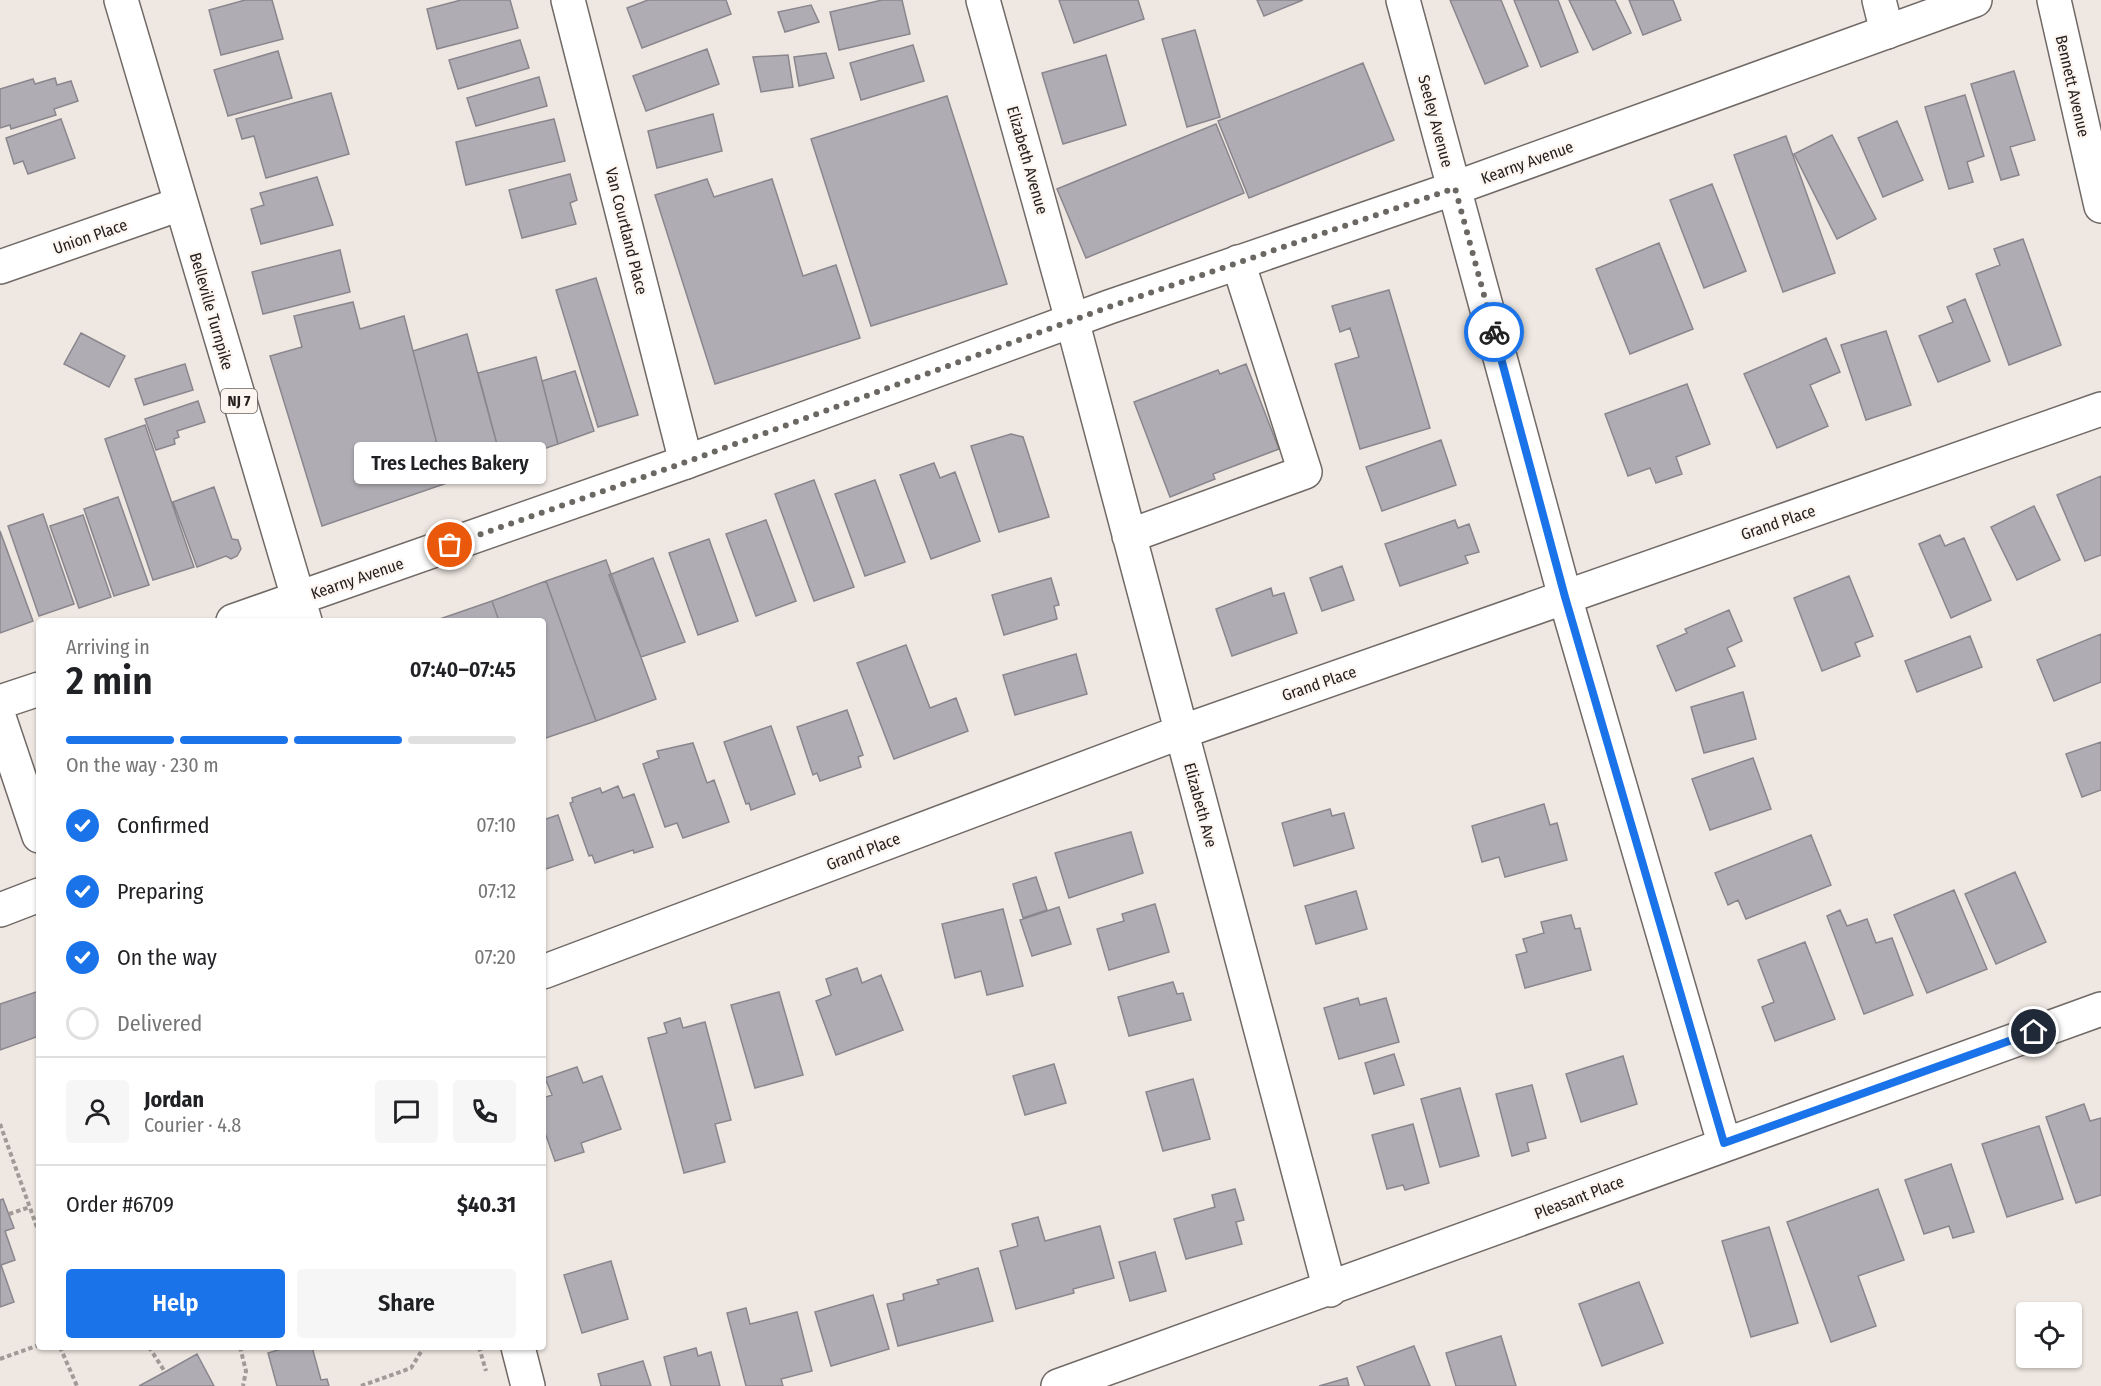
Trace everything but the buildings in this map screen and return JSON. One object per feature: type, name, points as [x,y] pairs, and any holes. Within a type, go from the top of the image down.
[{"type":"street","name":"Belleville Turnpike","points":[[121,0],[301,610]]},
{"type":"street","name":"Van Courtland Place","points":[[568,0],[686,462]]},
{"type":"street","name":"Elizabeth Avenue","points":[[983,0],[1072,320]]},
{"type":"street","name":"Seeley Avenue","points":[[1403,0],[1565,597],[1724,1143]]},
{"type":"street","points":[[1879,0],[1887,32]]},
{"type":"street","name":"Kearny Avenue","points":[[252,618],[301,610],[686,462],[1072,320],[1455,188],[1975,0]]},
{"type":"street","name":"Bennett Avenue","points":[[2054,0],[2101,206]]},
{"type":"street","name":"Union Place","points":[[0,267],[180,204]]},
{"type":"street","points":[[1130,537],[1305,472],[1238,262]]},
{"type":"street","name":"Elizabeth Ave","points":[[1072,320],[1330,1290]]},
{"type":"street","name":"Grand Place","points":[[546,971],[1181,732],[2101,409]]},
{"type":"street","points":[[0,702],[36,690]]},
{"type":"street","points":[[0,720],[36,827]]},
{"type":"street","points":[[0,910],[36,896]]},
{"type":"street","name":"Pleasant Place","points":[[1058,1386],[1330,1290],[1724,1143],[2101,1009]]},
{"type":"street","points":[[519,1350],[528,1386]]},
{"type":"path","points":[[0,1126],[36,1224]]},
{"type":"path","points":[[9,1214],[30,1207]]},
{"type":"path","points":[[0,1359],[36,1346]]},
{"type":"path","points":[[61,1350],[77,1386]]},
{"type":"path","points":[[151,1350],[165,1372]]},
{"type":"path","points":[[241,1350],[246,1371],[243,1386]]},
{"type":"path","points":[[361,1386],[411,1368],[422,1350]]},
{"type":"path","points":[[480,1350],[487,1376]]},
{"type":"way so far","points":[[450,545],[686,462],[1109,307],[1455,188],[1494,332]]},
{"type":"place","name":"Tres Leches Bakery","points":[[450,545]]},
{"type":"route","points":[[1494,332],[1565,597],[1724,1143],[2034,1032]]}]
